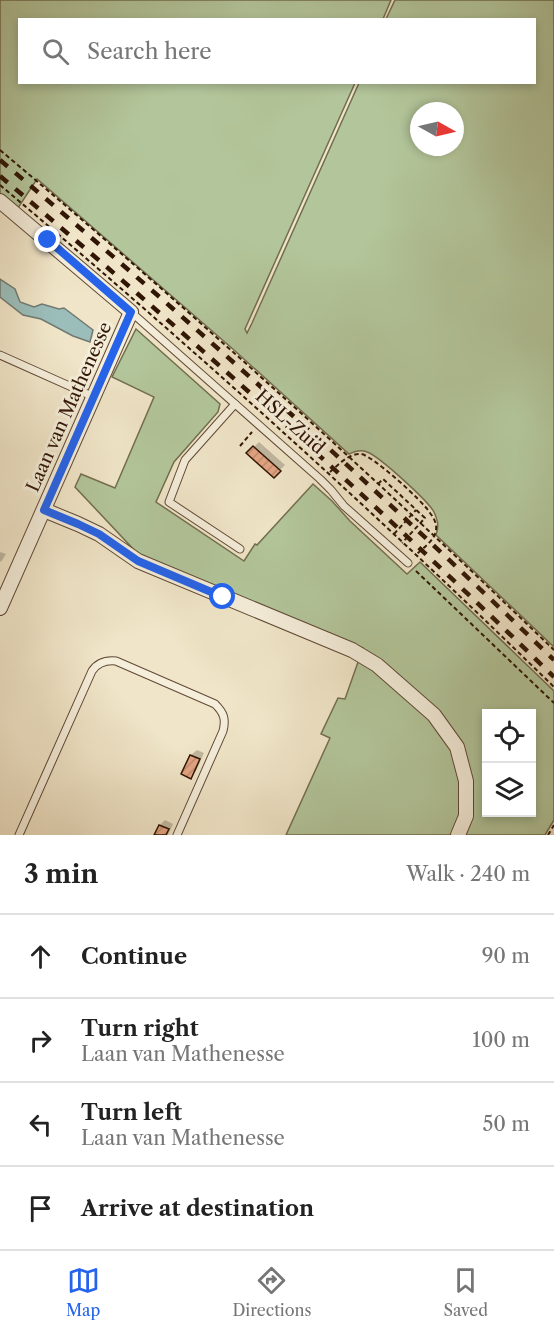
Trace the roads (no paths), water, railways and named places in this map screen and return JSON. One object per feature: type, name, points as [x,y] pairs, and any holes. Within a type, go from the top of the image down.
[{"type":"street","name":"Laan van Mathenesse","points":[[0,201],[131,312],[0,608]]},
{"type":"street","points":[[44,510],[99,534],[138,561],[352,650],[378,665],[434,715],[457,747],[466,781],[466,816],[458,835]]},
{"type":"lane","points":[[131,312],[320,479],[344,506],[408,563]]},
{"type":"lane","points":[[0,355],[94,397]]},
{"type":"lane","points":[[235,404],[185,460],[170,502],[240,549]]},
{"type":"lane","points":[[19,835],[92,671],[101,662],[109,660],[215,704],[222,710],[225,724],[223,731],[177,835]]},
{"type":"water","points":[[0,279],[15,289],[20,302],[34,307],[42,304],[59,309],[64,308],[93,330],[90,342],[41,319],[23,315],[0,297]]},
{"type":"railway","points":[[0,160],[142,281],[281,405],[419,531],[554,660]]},
{"type":"railway","points":[[0,176],[282,421],[554,677]]}]
